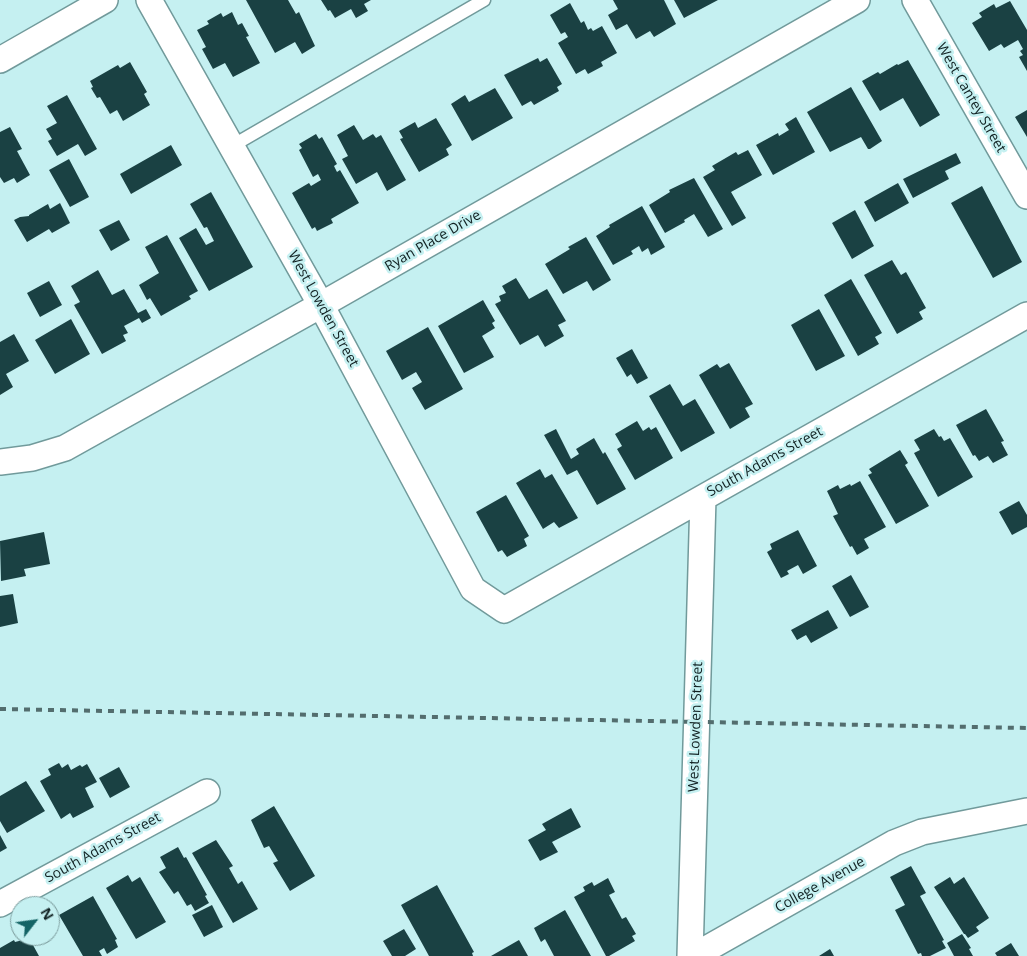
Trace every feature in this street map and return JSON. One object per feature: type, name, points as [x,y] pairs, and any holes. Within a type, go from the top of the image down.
[{"type":"street","points":[[0,60],[105,0]]},
{"type":"street","name":"West Lowden Street","points":[[149,0],[321,305],[473,589],[504,610]]},
{"type":"street","name":"Ryan Place Drive","points":[[0,462],[32,458],[65,448],[321,305],[857,0]]},
{"type":"street","name":"West Cantey Street","points":[[915,0],[1027,196]]},
{"type":"street","name":"South Adams Street","points":[[504,610],[1027,315]]},
{"type":"street","name":"West Lowden Street","points":[[692,956],[703,498]]},
{"type":"street","name":"South Adams Street","points":[[0,904],[207,792]]},
{"type":"street","name":"College Avenue","points":[[692,956],[894,843],[922,832],[1027,811]]},
{"type":"lane","points":[[232,146],[484,0]]},
{"type":"building","points":[[246,0],[288,0],[296,14],[299,12],[315,46],[302,54],[295,42],[275,53]]},
{"type":"building","points":[[321,0],[371,0],[364,4],[368,11],[356,18],[351,9],[335,18]]},
{"type":"building","points":[[613,0],[664,0],[676,24],[654,37],[650,31],[636,39],[627,24],[616,30],[608,15],[618,9]]},
{"type":"building","points":[[674,0],[718,0],[684,18]]},
{"type":"building","points":[[1010,1],[1027,30],[1027,71],[1019,57],[1023,55],[1020,51],[1023,49],[1018,40],[1004,48],[1001,44],[989,51],[972,23],[982,17],[979,13],[994,4],[996,8]]},
{"type":"building","points":[[570,3],[581,23],[584,21],[588,30],[591,28],[593,31],[602,26],[617,53],[601,62],[603,66],[588,74],[585,69],[576,74],[558,43],[568,37],[565,32],[561,34],[550,15]]},
{"type":"building","points":[[232,12],[238,25],[242,23],[249,36],[246,37],[260,63],[233,77],[225,63],[213,69],[202,49],[206,47],[197,30],[209,24],[207,21],[221,13],[223,17]]},
{"type":"building","points":[[538,58],[540,62],[547,58],[562,84],[557,87],[559,91],[534,105],[531,101],[522,106],[504,75]]},
{"type":"building","points":[[908,60],[940,115],[920,127],[903,98],[880,111],[862,81],[878,72],[880,74]]},
{"type":"building","points":[[130,62],[147,92],[144,94],[150,105],[123,121],[117,110],[110,114],[100,97],[97,98],[91,88],[93,87],[90,81],[118,65],[120,68]]},
{"type":"building","points":[[851,87],[882,141],[868,149],[861,137],[830,152],[807,112]]},
{"type":"building","points":[[495,88],[513,118],[472,141],[451,104],[465,95],[469,102]]},
{"type":"building","points":[[67,95],[97,149],[85,156],[78,144],[57,156],[48,141],[52,139],[46,129],[57,123],[47,106]]},
{"type":"building","points":[[1027,110],[1027,137],[1015,117]]},
{"type":"building","points":[[796,117],[815,152],[773,175],[756,145],[778,133],[779,136],[789,130],[785,124]]},
{"type":"building","points":[[436,118],[452,145],[446,149],[449,155],[419,172],[400,139],[403,138],[399,131],[415,122],[418,128]]},
{"type":"building","points":[[354,125],[363,140],[373,134],[376,138],[381,135],[406,180],[387,191],[377,172],[356,184],[342,159],[348,156],[337,135]]},
{"type":"building","points":[[10,127],[22,149],[17,151],[30,175],[17,183],[14,178],[4,183],[0,177],[0,132]]},
{"type":"building","points":[[316,134],[319,139],[322,137],[337,164],[334,166],[337,172],[340,170],[359,203],[331,219],[333,223],[317,231],[315,227],[312,229],[292,193],[309,183],[311,186],[321,180],[318,174],[313,177],[299,150],[302,148],[299,144]]},
{"type":"building","points":[[171,145],[182,165],[131,194],[120,174]]},
{"type":"building","points":[[748,150],[762,175],[731,192],[746,218],[732,226],[703,177],[715,170],[712,166],[736,152],[738,155]]},
{"type":"building","points":[[956,153],[961,163],[945,171],[949,179],[913,198],[903,179]]},
{"type":"building","points":[[69,159],[89,197],[70,207],[49,170]]},
{"type":"building","points":[[694,178],[723,229],[708,237],[694,214],[684,220],[685,222],[665,233],[649,205],[670,192],[669,190]]},
{"type":"building","points":[[898,183],[909,203],[875,222],[864,202]]},
{"type":"building","points":[[982,186],[1022,262],[993,278],[951,203]]},
{"type":"building","points":[[211,192],[253,267],[209,291],[179,238],[196,228],[206,245],[214,241],[207,227],[204,228],[190,204]]},
{"type":"building","points":[[60,203],[70,223],[52,233],[49,229],[27,242],[14,220],[29,216],[48,204],[50,209]]},
{"type":"building","points":[[642,206],[665,247],[651,255],[648,248],[642,252],[639,246],[631,251],[633,254],[613,265],[596,236],[610,227],[609,225]]},
{"type":"building","points":[[855,210],[874,246],[852,259],[832,223]]},
{"type":"building","points":[[119,220],[130,240],[111,251],[99,230]]},
{"type":"building","points":[[167,235],[198,291],[189,296],[191,299],[161,316],[150,298],[147,300],[139,285],[159,273],[145,247]]},
{"type":"building","points":[[586,237],[611,280],[593,291],[587,281],[563,294],[545,264],[570,249],[568,247]]},
{"type":"building","points":[[892,260],[901,275],[906,272],[926,308],[919,312],[923,319],[897,334],[864,275]]},
{"type":"building","points":[[98,270],[112,295],[124,289],[138,313],[146,309],[151,318],[142,323],[139,318],[124,326],[128,333],[123,335],[126,341],[102,354],[74,305],[80,302],[71,286]]},
{"type":"building","points":[[516,278],[529,299],[547,289],[566,321],[558,325],[564,336],[545,347],[538,335],[520,345],[495,304],[501,301],[499,296],[506,293],[502,286]]},
{"type":"building","points":[[851,279],[882,333],[875,337],[879,344],[858,356],[824,295]]},
{"type":"building","points":[[49,281],[62,305],[40,317],[27,293]]},
{"type":"building","points":[[483,300],[495,321],[492,323],[495,328],[482,336],[494,357],[464,373],[438,326]]},
{"type":"building","points":[[819,309],[845,356],[816,371],[791,325]]},
{"type":"building","points":[[71,319],[90,354],[55,374],[35,340]]},
{"type":"building","points":[[428,327],[463,389],[425,410],[412,388],[422,382],[416,372],[402,380],[386,351]]},
{"type":"building","points":[[14,334],[29,361],[6,374],[13,387],[0,395],[0,342]]},
{"type":"building","points":[[632,349],[648,378],[637,384],[631,374],[627,377],[616,358]]},
{"type":"building","points":[[729,363],[753,404],[745,408],[750,417],[730,429],[699,375],[717,364],[720,368]]},
{"type":"building","points":[[670,384],[683,406],[695,399],[715,433],[681,452],[649,396]]},
{"type":"building","points":[[986,409],[1004,441],[1001,442],[1008,455],[993,463],[988,456],[979,461],[975,455],[973,456],[956,425]]},
{"type":"building","points":[[637,421],[643,431],[649,427],[651,430],[656,427],[673,458],[635,480],[617,449],[622,446],[615,434]]},
{"type":"building","points":[[556,429],[571,459],[579,454],[576,449],[594,438],[603,454],[605,452],[626,489],[597,505],[577,470],[567,475],[544,435]]},
{"type":"building","points":[[934,429],[944,441],[950,438],[973,477],[938,497],[914,453],[920,450],[914,440]]},
{"type":"building","points":[[900,450],[908,463],[905,465],[929,506],[896,524],[868,475],[872,473],[869,469]]},
{"type":"building","points":[[540,469],[545,478],[552,474],[578,518],[559,528],[554,522],[543,529],[516,483]]},
{"type":"building","points":[[860,481],[886,527],[864,539],[869,548],[857,555],[852,546],[850,547],[833,516],[838,514],[827,491],[838,485],[840,489]]},
{"type":"building","points":[[506,495],[529,536],[524,539],[527,546],[507,557],[502,550],[498,552],[476,512]]},
{"type":"building","points":[[1019,501],[1027,515],[1027,527],[1012,535],[999,512]]},
{"type":"building","points":[[798,530],[817,566],[803,574],[798,565],[787,571],[789,574],[781,578],[767,552],[772,549],[770,544]]},
{"type":"building","points":[[44,532],[50,564],[24,569],[26,576],[1,581],[0,541]]},
{"type":"building","points":[[851,575],[869,607],[850,617],[832,586]]},
{"type":"building","points":[[13,594],[18,623],[0,627],[0,596]]},
{"type":"building","points":[[828,610],[838,628],[811,643],[806,635],[797,640],[791,630]]},
{"type":"building","points":[[59,763],[62,768],[68,764],[71,770],[80,765],[82,767],[87,764],[97,782],[85,788],[94,807],[73,818],[70,813],[61,819],[40,781],[51,775],[48,769]]},
{"type":"building","points":[[119,767],[130,787],[110,798],[99,778]]},
{"type":"building","points":[[26,781],[45,811],[7,833],[0,821],[0,796]]},
{"type":"building","points":[[274,806],[315,876],[290,891],[273,863],[278,861],[269,846],[264,848],[251,820]]},
{"type":"building","points":[[571,808],[581,827],[552,842],[558,852],[540,861],[528,840],[546,830],[542,824]]},
{"type":"building","points":[[0,835],[7,848],[0,852]]},
{"type":"building","points":[[216,840],[233,866],[229,868],[238,884],[242,881],[258,909],[233,923],[192,853]]},
{"type":"building","points":[[178,847],[184,858],[186,857],[207,895],[205,896],[209,903],[195,911],[191,904],[187,906],[178,891],[174,894],[159,872],[166,868],[160,857]]},
{"type":"building","points":[[911,866],[926,893],[920,896],[944,940],[942,941],[946,948],[930,956],[918,954],[895,910],[905,905],[890,877]]},
{"type":"building","points":[[128,875],[132,882],[140,877],[166,922],[136,939],[106,888]]},
{"type":"building","points":[[950,877],[954,884],[964,877],[989,918],[976,927],[979,931],[968,938],[934,887]]},
{"type":"building","points":[[608,878],[615,892],[609,895],[622,919],[626,917],[636,934],[632,936],[635,941],[606,956],[574,897],[585,891],[583,887],[592,882],[594,886]]},
{"type":"building","points":[[437,885],[474,952],[472,953],[473,956],[429,956],[401,905]]},
{"type":"building","points":[[93,896],[117,939],[115,940],[118,947],[107,954],[104,948],[99,951],[102,956],[83,956],[60,914]]},
{"type":"building","points":[[212,905],[223,927],[204,937],[192,915]]},
{"type":"building","points":[[565,910],[591,956],[554,956],[545,939],[541,942],[534,928]]},
{"type":"building","points":[[404,929],[416,949],[405,956],[392,956],[383,941]]},
{"type":"building","points":[[962,934],[971,948],[969,949],[973,956],[954,956],[947,943]]},
{"type":"building","points":[[519,940],[528,956],[491,956]]},
{"type":"building","points":[[10,942],[10,946],[34,946],[39,956],[0,956],[0,948]]},
{"type":"building","points":[[1011,943],[1019,956],[997,956],[995,953]]},
{"type":"building","points":[[830,949],[834,956],[819,956]]},
{"type":"railway","points":[[0,709],[1027,728]]}]
